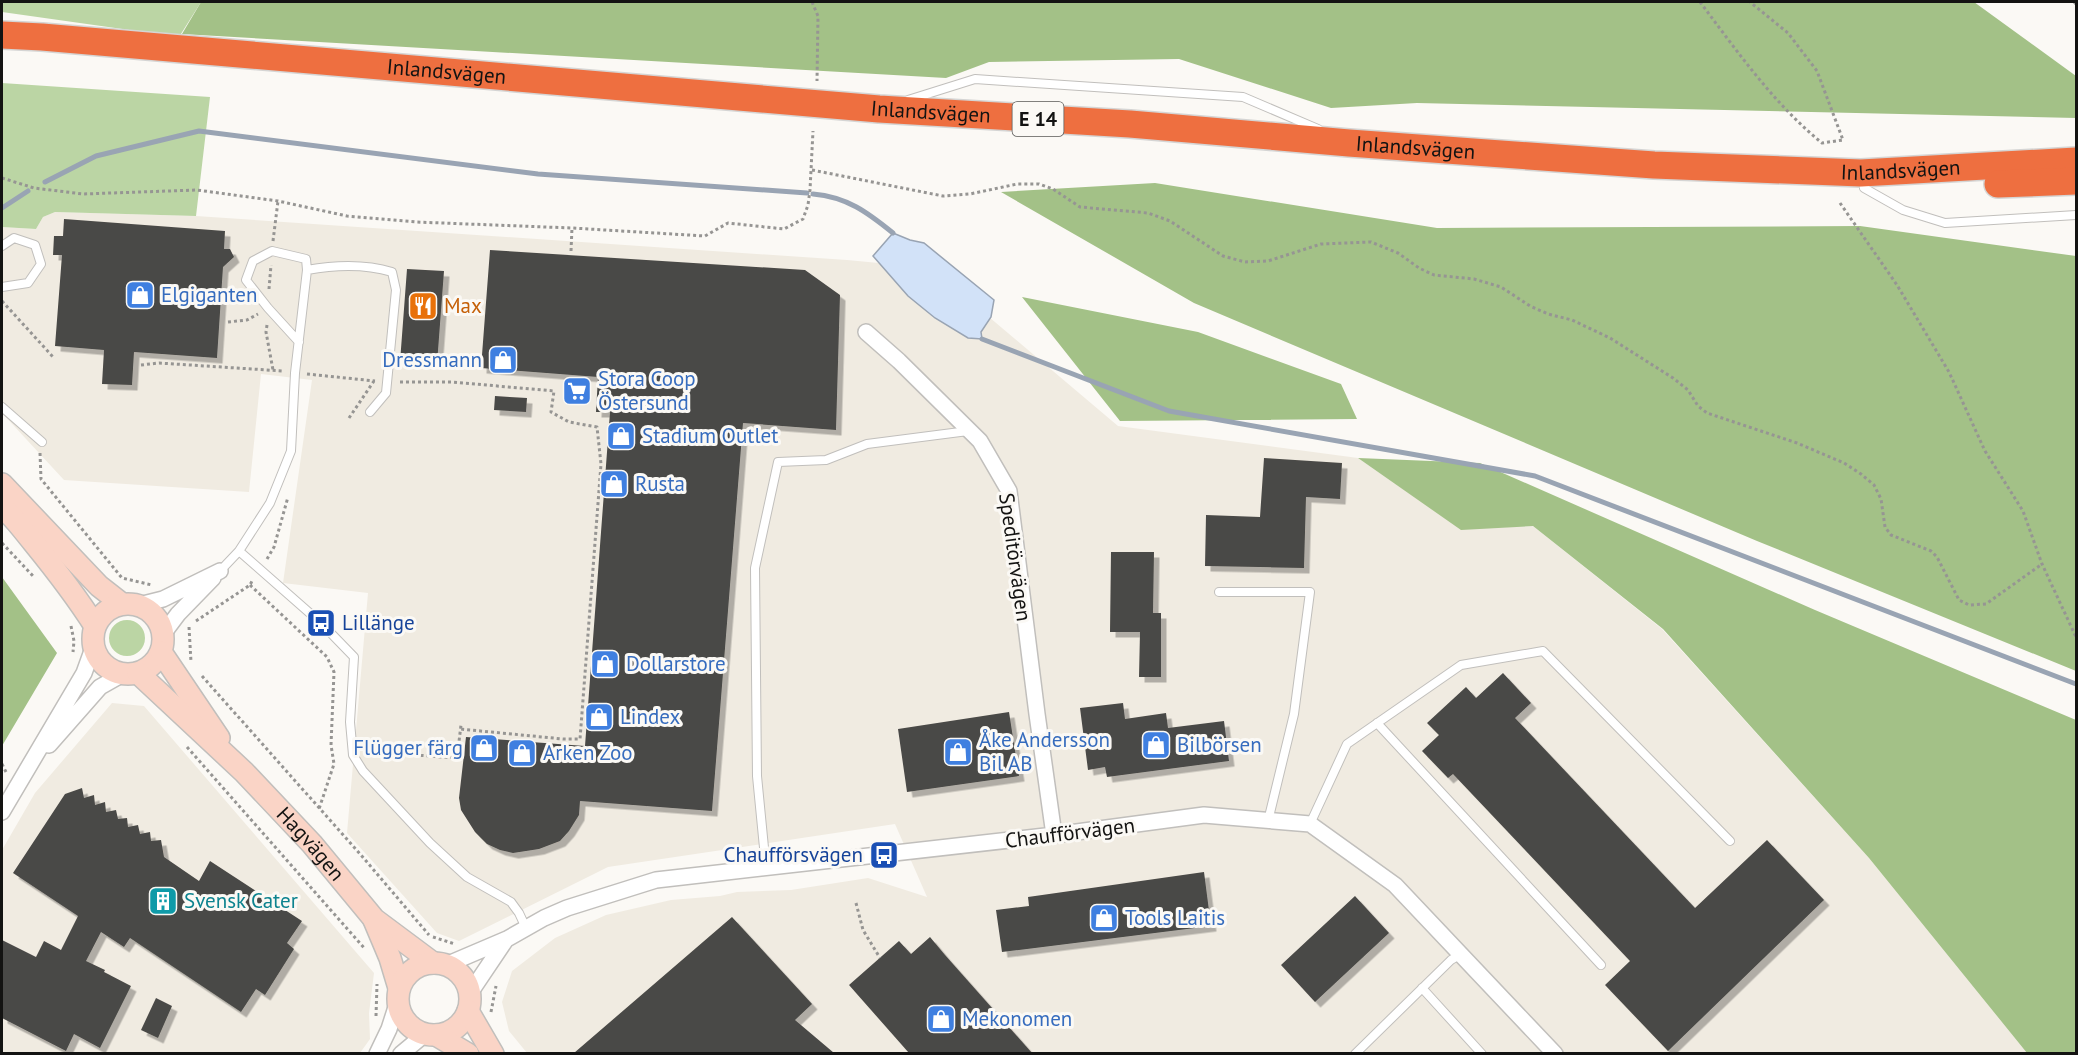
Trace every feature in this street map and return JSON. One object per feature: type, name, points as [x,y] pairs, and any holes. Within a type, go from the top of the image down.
[{"type":"highway","name":"Inlandsvägen","points":[[2,35],[879,109],[1130,124],[1349,143],[1654,165],[1861,173],[2076,161]]},
{"type":"highway","name":"Inlandsvägen","points":[[2,52],[859,121],[1379,159],[1657,183],[1864,188],[2076,181]]},
{"type":"street","name":"Speditörvägen","points":[[866,332],[899,361],[980,441],[1009,491],[1036,714],[1054,835]]},
{"type":"street","points":[[2,484],[99,586],[130,605],[149,610],[158,619],[162,643]]},
{"type":"street","points":[[2,507],[44,555],[80,602],[95,626]]},
{"type":"street","points":[[130,674],[106,667],[93,648],[92,638],[95,626],[105,612],[163,598],[220,571]]},
{"type":"street","points":[[28,770],[100,687],[150,667],[162,643],[184,620],[220,571]]},
{"type":"street","name":"Hagvägen","points":[[162,643],[244,772]]},
{"type":"street","points":[[2,812],[84,672],[93,648]]},
{"type":"street","name":"Hagvägen","points":[[130,674],[244,772],[312,844],[374,919],[439,964]]},
{"type":"street","name":"Chaufförvägen","points":[[439,964],[507,939],[582,902],[656,880],[1054,835],[1204,815],[1310,824]]},
{"type":"street","points":[[1310,824],[1395,885],[1555,1053]]},
{"type":"street","name":"Hagvägen","points":[[374,919],[390,958],[398,995]]},
{"type":"street","name":"Chaufförvägen","points":[[469,1002],[507,939]]},
{"type":"street","points":[[377,1053],[389,1029],[405,977],[414,968],[426,963],[452,967],[462,976],[469,1002],[493,1053]]},
{"type":"street","points":[[398,995],[400,1014],[408,1024],[419,1032],[431,1034],[446,1033],[458,1026],[469,1002]]},
{"type":"street","points":[[401,1053],[431,1034]]},
{"type":"street","points":[[431,1034],[468,1053]]},
{"type":"lane","points":[[879,109],[975,79],[1243,97],[1349,143]]},
{"type":"lane","points":[[1864,188],[1903,210],[1945,223],[2076,215]]},
{"type":"lane","points":[[2,246],[14,238],[35,245],[40,264],[28,283],[2,287]]},
{"type":"lane","points":[[220,571],[239,551],[270,503],[291,451],[295,373],[299,342],[308,270],[306,260],[272,251],[253,261],[246,280],[299,342]]},
{"type":"lane","points":[[308,270],[324,267],[378,267],[392,272],[396,290],[386,393],[370,412]]},
{"type":"lane","points":[[2,407],[42,442]]},
{"type":"lane","points":[[766,868],[757,776],[754,568],[778,462],[826,460],[867,444],[969,430]]},
{"type":"lane","points":[[239,551],[321,623],[354,657],[350,722],[355,757],[363,771],[467,877],[511,902],[526,928]]},
{"type":"lane","points":[[1219,592],[1310,592],[1294,714],[1268,821]]},
{"type":"lane","points":[[1310,824],[1347,744],[1461,665],[1543,651],[1730,841]]},
{"type":"lane","points":[[1377,723],[1601,966]]},
{"type":"lane","points":[[1355,1053],[1451,960],[1461,954]]},
{"type":"lane","points":[[1422,988],[1482,1053]]},
{"type":"path","points":[[812,2],[818,16],[817,86]]},
{"type":"path","points":[[1700,2],[1798,124],[1822,143],[1843,140],[1817,71],[1788,33],[1750,2]]},
{"type":"path","points":[[2,178],[34,188],[83,194],[197,190],[278,201],[346,216],[416,222],[705,236],[728,223],[784,229],[803,219],[810,190],[813,131]]},
{"type":"path","points":[[812,170],[943,196],[970,194],[1017,184],[1039,184],[1053,189],[1080,207],[1148,213],[1170,221],[1223,256],[1245,262],[1268,261],[1321,244],[1371,242],[1398,253],[1419,268],[1434,274],[1474,279],[1501,287],[1530,306],[1582,324],[1610,338],[1673,378],[1688,390],[1698,406],[1707,413],[1797,443],[1844,463],[1874,485],[1881,499],[1885,527],[1891,535],[1931,551],[1938,557],[1959,600],[1969,605],[1986,604],[2042,564]]},
{"type":"path","points":[[273,370],[266,332],[278,201]]},
{"type":"path","points":[[1840,203],[1897,285],[1949,372],[1985,451],[2023,511],[2042,564],[2076,637]]},
{"type":"path","points":[[571,251],[572,228]]},
{"type":"path","points":[[2,301],[54,358]]},
{"type":"path","points":[[228,322],[247,320],[268,308]]},
{"type":"path","points":[[141,365],[159,363],[273,370],[386,382],[452,382],[554,391],[551,412],[569,422],[597,427],[601,464],[580,739],[562,740],[461,727],[457,759],[373,752],[355,757]]},
{"type":"path","points":[[349,418],[374,381]]},
{"type":"path","points":[[42,442],[39,460],[41,479],[122,578],[152,584],[163,598]]},
{"type":"path","points":[[250,585],[327,657],[334,672],[331,745],[334,764],[319,809]]},
{"type":"path","points":[[198,672],[431,937]]},
{"type":"path","points":[[185,746],[369,955]]},
{"type":"path","points":[[2,764],[6,772]]},
{"type":"path","points":[[856,903],[863,930],[880,958]]},
{"type":"path","points":[[377,980],[375,1016],[389,1029]]},
{"type":"shaded area","points":[[55,212],[196,216],[847,260],[931,268],[1118,426],[1358,458],[1461,529],[1533,526],[1662,629],[1869,858],[2027,1053],[527,1053],[509,1031],[502,1002],[512,971],[555,938],[606,915],[671,900],[720,896],[737,892],[791,890],[868,878],[927,897],[895,824],[608,867],[459,941],[437,933],[347,833],[368,593],[283,583],[312,380],[261,374],[249,492],[64,480],[2,413],[2,227],[36,229],[43,217]]},
{"type":"shaded area","points":[[112,703],[144,706],[374,973],[369,1013],[370,1039],[360,1053],[2,1054],[2,850],[35,793]]},
{"type":"green space","points":[[2,2],[201,2],[179,37],[2,12]]},
{"type":"green space","points":[[201,2],[1974,2],[2076,76],[2076,118],[1417,103],[1331,108],[1179,59],[989,62],[946,78],[182,34]]},
{"type":"green space","points":[[2,83],[210,97],[196,216],[55,212],[43,217],[36,229],[2,227]]},
{"type":"green space","points":[[1155,183],[1437,228],[1860,226],[2076,256],[2076,671],[1757,541],[1194,303],[1001,192]]},
{"type":"green space","points":[[1022,297],[1198,332],[1341,384],[1357,419],[1120,421]]},
{"type":"green space","points":[[1358,458],[1480,463],[1815,610],[2076,720],[2076,1053],[2027,1053],[1869,858],[1663,629],[1533,526],[1461,530]]},
{"type":"green space","points":[[2,577],[57,653],[2,746]]},
{"type":"green space","points":[[127,620],[139,626],[145,638],[139,650],[127,656],[115,650],[109,638],[115,626]]},
{"type":"water","points":[[893,233],[924,243],[994,300],[991,317],[981,332],[982,339],[968,338],[935,318],[908,296],[873,256]]},
{"type":"building","name":"Elgiganten","points":[[64,219],[225,231],[224,249],[230,249],[234,257],[223,267],[217,358],[134,352],[132,385],[102,384],[104,350],[55,346],[62,255],[53,255],[54,236],[63,236]]},
{"type":"building","points":[[490,250],[805,270],[840,295],[836,430],[743,423],[712,811],[580,801],[579,815],[560,841],[539,849],[513,853],[487,844],[475,832],[461,810],[459,798],[466,737],[585,746],[610,412],[596,412],[598,377],[481,368]]},
{"type":"building","name":"Max","points":[[407,269],[444,271],[437,364],[400,362]]},
{"type":"building","points":[[495,396],[527,398],[526,412],[494,410]]},
{"type":"building","points":[[1264,458],[1342,463],[1340,499],[1306,497],[1304,568],[1205,566],[1206,515],[1260,517]]},
{"type":"building","points":[[1111,552],[1154,552],[1153,613],[1161,613],[1161,677],[1139,677],[1140,632],[1110,632]]},
{"type":"building","points":[[1503,673],[1531,703],[1515,718],[1695,908],[1767,840],[1824,900],[1668,1051],[1605,985],[1630,961],[1453,774],[1448,778],[1422,751],[1439,735],[1427,723],[1466,687],[1476,698]]},
{"type":"building","name":"Bilbörsen","points":[[1123,703],[1125,719],[1166,713],[1168,728],[1224,721],[1229,761],[1107,777],[1105,767],[1088,770],[1080,708]]},
{"type":"building","name":"Åke Andersson Bil AB","points":[[1009,712],[1019,776],[907,792],[898,729]]},
{"type":"building","name":"Svensk Cater","points":[[82,788],[84,798],[94,795],[95,805],[105,802],[106,812],[116,810],[118,819],[127,818],[128,827],[138,825],[140,834],[150,832],[151,841],[161,840],[164,857],[199,881],[210,861],[302,921],[287,943],[294,949],[265,995],[256,989],[241,1012],[130,938],[124,947],[101,932],[86,961],[131,986],[100,1048],[74,1034],[66,1051],[2,1018],[2,940],[36,957],[44,941],[61,950],[78,916],[13,873],[65,794]]},
{"type":"building","name":"Tools Laitis","points":[[1204,872],[1211,926],[1002,952],[996,910],[1029,906],[1028,897]]},
{"type":"building","points":[[1355,896],[1389,933],[1315,1002],[1281,965]]},
{"type":"building","points":[[732,917],[812,1004],[795,1020],[834,1053],[574,1053]]},
{"type":"building","name":"Mekonomen","points":[[930,937],[1032,1053],[909,1053],[849,985],[899,941],[911,954]]},
{"type":"building","points":[[156,998],[172,1006],[158,1038],[141,1030]]},
{"type":"waterway","points":[[45,182],[96,156],[199,131],[538,174],[807,193]]},
{"type":"waterway","points":[[2,208],[28,191]]},
{"type":"waterway","points":[[813,194],[846,202],[874,218],[893,233]]},
{"type":"waterway","points":[[982,339],[1169,411],[1535,476],[2076,684]]},
{"type":"place","name":"Elgiganten","points":[[140,295]]},
{"type":"place","name":"Max","points":[[423,306]]},
{"type":"place","name":"Dressmann","points":[[503,360]]},
{"type":"place","name":"Stora Coop Östersund","points":[[577,391]]},
{"type":"place","name":"Stadium Outlet","points":[[621,436]]},
{"type":"place","name":"Rusta","points":[[614,484]]},
{"type":"place","name":"Lillänge","points":[[321,623]]},
{"type":"place","name":"Dollarstore","points":[[605,664]]},
{"type":"place","name":"Lindex","points":[[599,717]]},
{"type":"place","name":"Bilbörsen","points":[[1156,745]]},
{"type":"place","name":"Flügger färg","points":[[484,748]]},
{"type":"place","name":"Åke Andersson Bil AB","points":[[958,752]]},
{"type":"place","name":"Arken Zoo","points":[[522,753]]},
{"type":"place","name":"Chaufförsvägen","points":[[884,855]]},
{"type":"place","name":"Svensk Cater","points":[[163,901]]},
{"type":"place","name":"Tools Laitis","points":[[1104,918]]},
{"type":"place","name":"Mekonomen","points":[[941,1019]]}]
